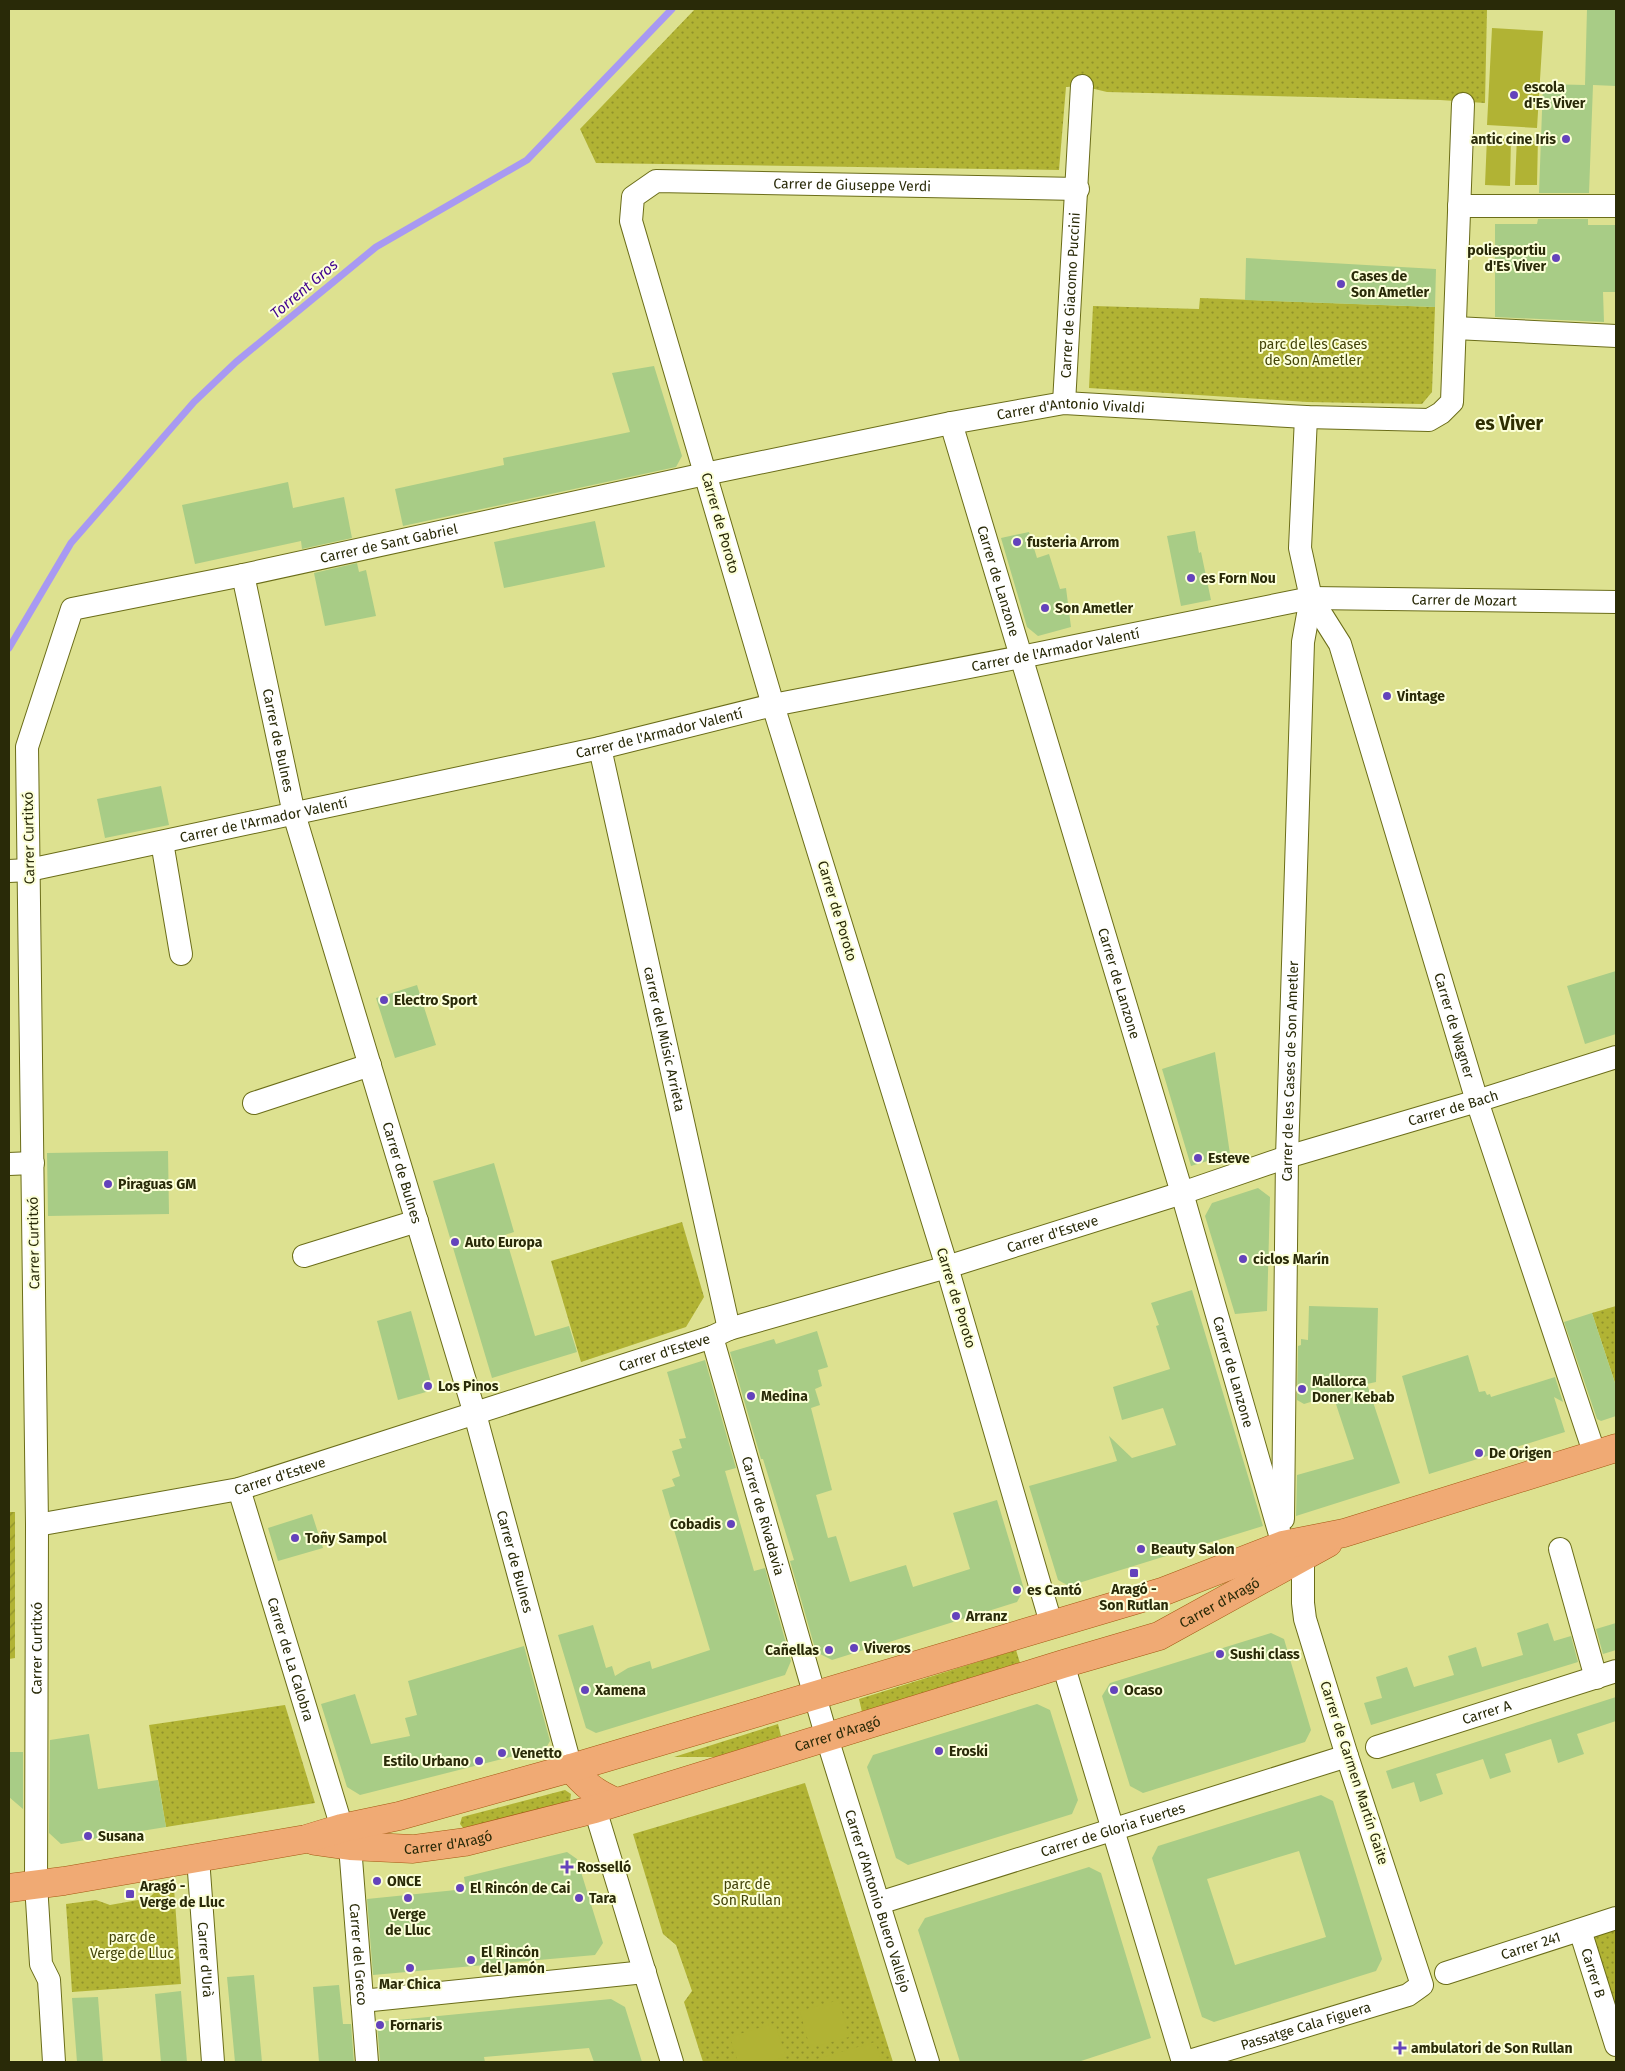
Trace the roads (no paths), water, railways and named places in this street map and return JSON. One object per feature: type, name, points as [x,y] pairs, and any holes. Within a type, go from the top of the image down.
[{"type":"main road","name":"Carrer d'Aragó","points":[[346,1837],[399,1816],[571,1768],[1051,1623],[1162,1592],[1293,1552],[1344,1533],[1606,1452]]},
{"type":"main road","name":"Carrer d'Aragó","points":[[9,1888],[306,1839],[346,1837],[413,1849],[465,1842],[605,1805],[1159,1636],[1263,1580],[1293,1552]]},
{"type":"main road","points":[[1051,1623],[1063,1664]]},
{"type":"main road","points":[[571,1768],[605,1805]]},
{"type":"street","name":"Carrer de Giacomo Puccini","points":[[1064,403],[1078,189],[1082,86]]},
{"type":"street","points":[[1464,104],[1455,328],[1616,336]]},
{"type":"street","name":"Carrer de Giuseppe Verdi","points":[[633,197],[656,181],[1078,189]]},
{"type":"street","name":"Carrer de Poroto","points":[[633,197],[631,221],[705,474],[773,705],[947,1267],[1051,1623]]},
{"type":"street","points":[[1459,206],[1616,206]]},
{"type":"street","name":"Carrer d'Antonio Vivaldi","points":[[705,474],[951,423],[1064,403],[1306,417],[1429,420],[1452,402],[1455,328]]},
{"type":"street","points":[[1306,417],[1300,548],[1311,598]]},
{"type":"street","name":"Carrer de Lanzone","points":[[951,423],[1182,1193],[1293,1552]]},
{"type":"street","name":"Carrer de Sant Gabriel","points":[[72,609],[244,575],[705,474]]},
{"type":"street","name":"Carrer de Bulnes","points":[[244,575],[294,814],[475,1414],[571,1768]]},
{"type":"street","name":"Carrer de Mozart","points":[[1311,598],[1616,602]]},
{"type":"street","name":"Carrer de l'Armador Valentí","points":[[19,871],[600,748],[773,705],[1311,598]]},
{"type":"street","name":"Carrer de Wagner","points":[[1311,598],[1340,644],[1477,1101],[1606,1452]]},
{"type":"street","name":"Carrer de les Cases de Son Ametler","points":[[1293,1552],[1287,1157],[1303,642],[1311,598]]},
{"type":"street","name":"Carrer Curtitxó","points":[[54,2062],[49,1980],[41,1964],[36,1884],[37,1525],[33,1163],[19,871],[28,747],[72,609]]},
{"type":"street","name":"carrer del Músic Arrieta","points":[[600,748],[720,1333]]},
{"type":"street","points":[[162,842],[181,954]]},
{"type":"street","name":"Carrer de Bach","points":[[1287,1157],[1477,1101],[1616,1057]]},
{"type":"street","points":[[254,1103],[370,1065]]},
{"type":"street","name":"Carrer d'Esteve","points":[[37,1525],[239,1489],[720,1333],[947,1267],[1182,1193],[1287,1157]]},
{"type":"street","points":[[9,1164],[33,1163]]},
{"type":"street","points":[[304,1256],[417,1221]]},
{"type":"street","name":"Carrer de Rivadavia","points":[[720,1333],[828,1738]]},
{"type":"street","name":"Carrer de La Calobra","points":[[239,1489],[346,1837]]},
{"type":"street","name":"Carrer A","points":[[1377,1746],[1606,1674],[1560,1548]]},
{"type":"street","name":"Carrer de Carmen Martín Gaite","points":[[1293,1552],[1305,1619],[1347,1756],[1422,1984]]},
{"type":"street","points":[[1063,1664],[1185,2062]]},
{"type":"street","name":"Carrer d'Antonio Buero Vallejo","points":[[828,1738],[928,2062]]},
{"type":"street","name":"Carrer de Gloria Fuertes","points":[[879,1903],[1347,1756]]},
{"type":"street","points":[[605,1805],[646,1972],[672,2062]]},
{"type":"street","name":"Carrer del Greco","points":[[346,1837],[367,2062]]},
{"type":"street","name":"Carrer d'Urà","points":[[198,1858],[213,2062]]},
{"type":"street","name":"Carrer 241","points":[[1446,1973],[1616,1918]]},
{"type":"street","name":"Carrer B","points":[[1580,1930],[1616,2045]]},
{"type":"street","points":[[362,2001],[646,1972]]},
{"type":"street","name":"Passatge Cala Figuera","points":[[1185,2062],[1408,1995],[1422,1984]]},
{"type":"waterway","name":"Torrent Gros","points":[[9,648],[71,543],[194,402],[236,362],[376,247],[527,160],[672,9]]},
{"type":"place","name":"escola d'Es Viver","points":[[1514,95]]},
{"type":"place","name":"antic cine Iris","points":[[1566,139]]},
{"type":"place","name":"poliesportiu d'Es Viver","points":[[1556,258]]},
{"type":"place","name":"Cases de Son Ametler","points":[[1341,284]]},
{"type":"place","name":"fusteria Arrom","points":[[1017,542]]},
{"type":"place","name":"es Forn Nou","points":[[1191,578]]},
{"type":"place","name":"Son Ametler","points":[[1045,608]]},
{"type":"place","name":"Vintage","points":[[1387,696]]},
{"type":"place","name":"Electro Sport","points":[[384,1000]]},
{"type":"place","name":"Esteve","points":[[1198,1158]]},
{"type":"place","name":"Piraguas GM","points":[[108,1184]]},
{"type":"place","name":"Auto Europa","points":[[455,1242]]},
{"type":"place","name":"ciclos Marín","points":[[1243,1259]]},
{"type":"place","name":"Los Pinos","points":[[428,1386]]},
{"type":"place","name":"Mallorca Doner Kebab","points":[[1302,1389]]},
{"type":"place","name":"Medina","points":[[751,1396]]},
{"type":"place","name":"De Origen","points":[[1479,1453]]},
{"type":"place","name":"Cobadis","points":[[731,1524]]},
{"type":"place","name":"Toñy Sampol","points":[[295,1538]]},
{"type":"place","name":"Beauty Salon","points":[[1141,1549]]},
{"type":"place","name":"Aragó - Son Rutlan","points":[[1134,1573]]},
{"type":"place","name":"es Cantó","points":[[1017,1590]]},
{"type":"place","name":"Arranz","points":[[956,1616]]},
{"type":"place","name":"Viveros","points":[[854,1648]]},
{"type":"place","name":"Cañellas","points":[[829,1650]]},
{"type":"place","name":"Sushi class","points":[[1220,1654]]},
{"type":"place","name":"Xamena","points":[[585,1690]]},
{"type":"place","name":"Ocaso","points":[[1114,1690]]},
{"type":"place","name":"Eroski","points":[[939,1751]]},
{"type":"place","name":"Venetto","points":[[502,1753]]},
{"type":"place","name":"Estilo Urbano","points":[[479,1761]]},
{"type":"place","name":"Susana","points":[[88,1836]]},
{"type":"place","name":"Rosselló","points":[[567,1867]]},
{"type":"place","name":"ONCE","points":[[377,1881]]},
{"type":"place","name":"El Rincón de Cai","points":[[460,1888]]},
{"type":"place","name":"Aragó - Verge de Lluc","points":[[130,1894]]},
{"type":"place","name":"Verge de Lluc","points":[[408,1898]]},
{"type":"place","name":"Tara","points":[[579,1898]]},
{"type":"place","name":"El Rincón del Jamón","points":[[471,1960]]},
{"type":"place","name":"Mar Chica","points":[[410,1968]]},
{"type":"place","name":"Fornaris","points":[[380,2025]]},
{"type":"place","name":"ambulatori de Son Rullan","points":[[1400,2048]]},
{"type":"district","name":"es Viver","points":[[1509,423]]},
{"type":"park label","name":"parc de les Cases de Son Ametler","points":[[1313,352]]},
{"type":"park label","name":"parc de Son Rullan","points":[[747,1892]]},
{"type":"park label","name":"parc de Verge de Lluc","points":[[132,1945]]}]
